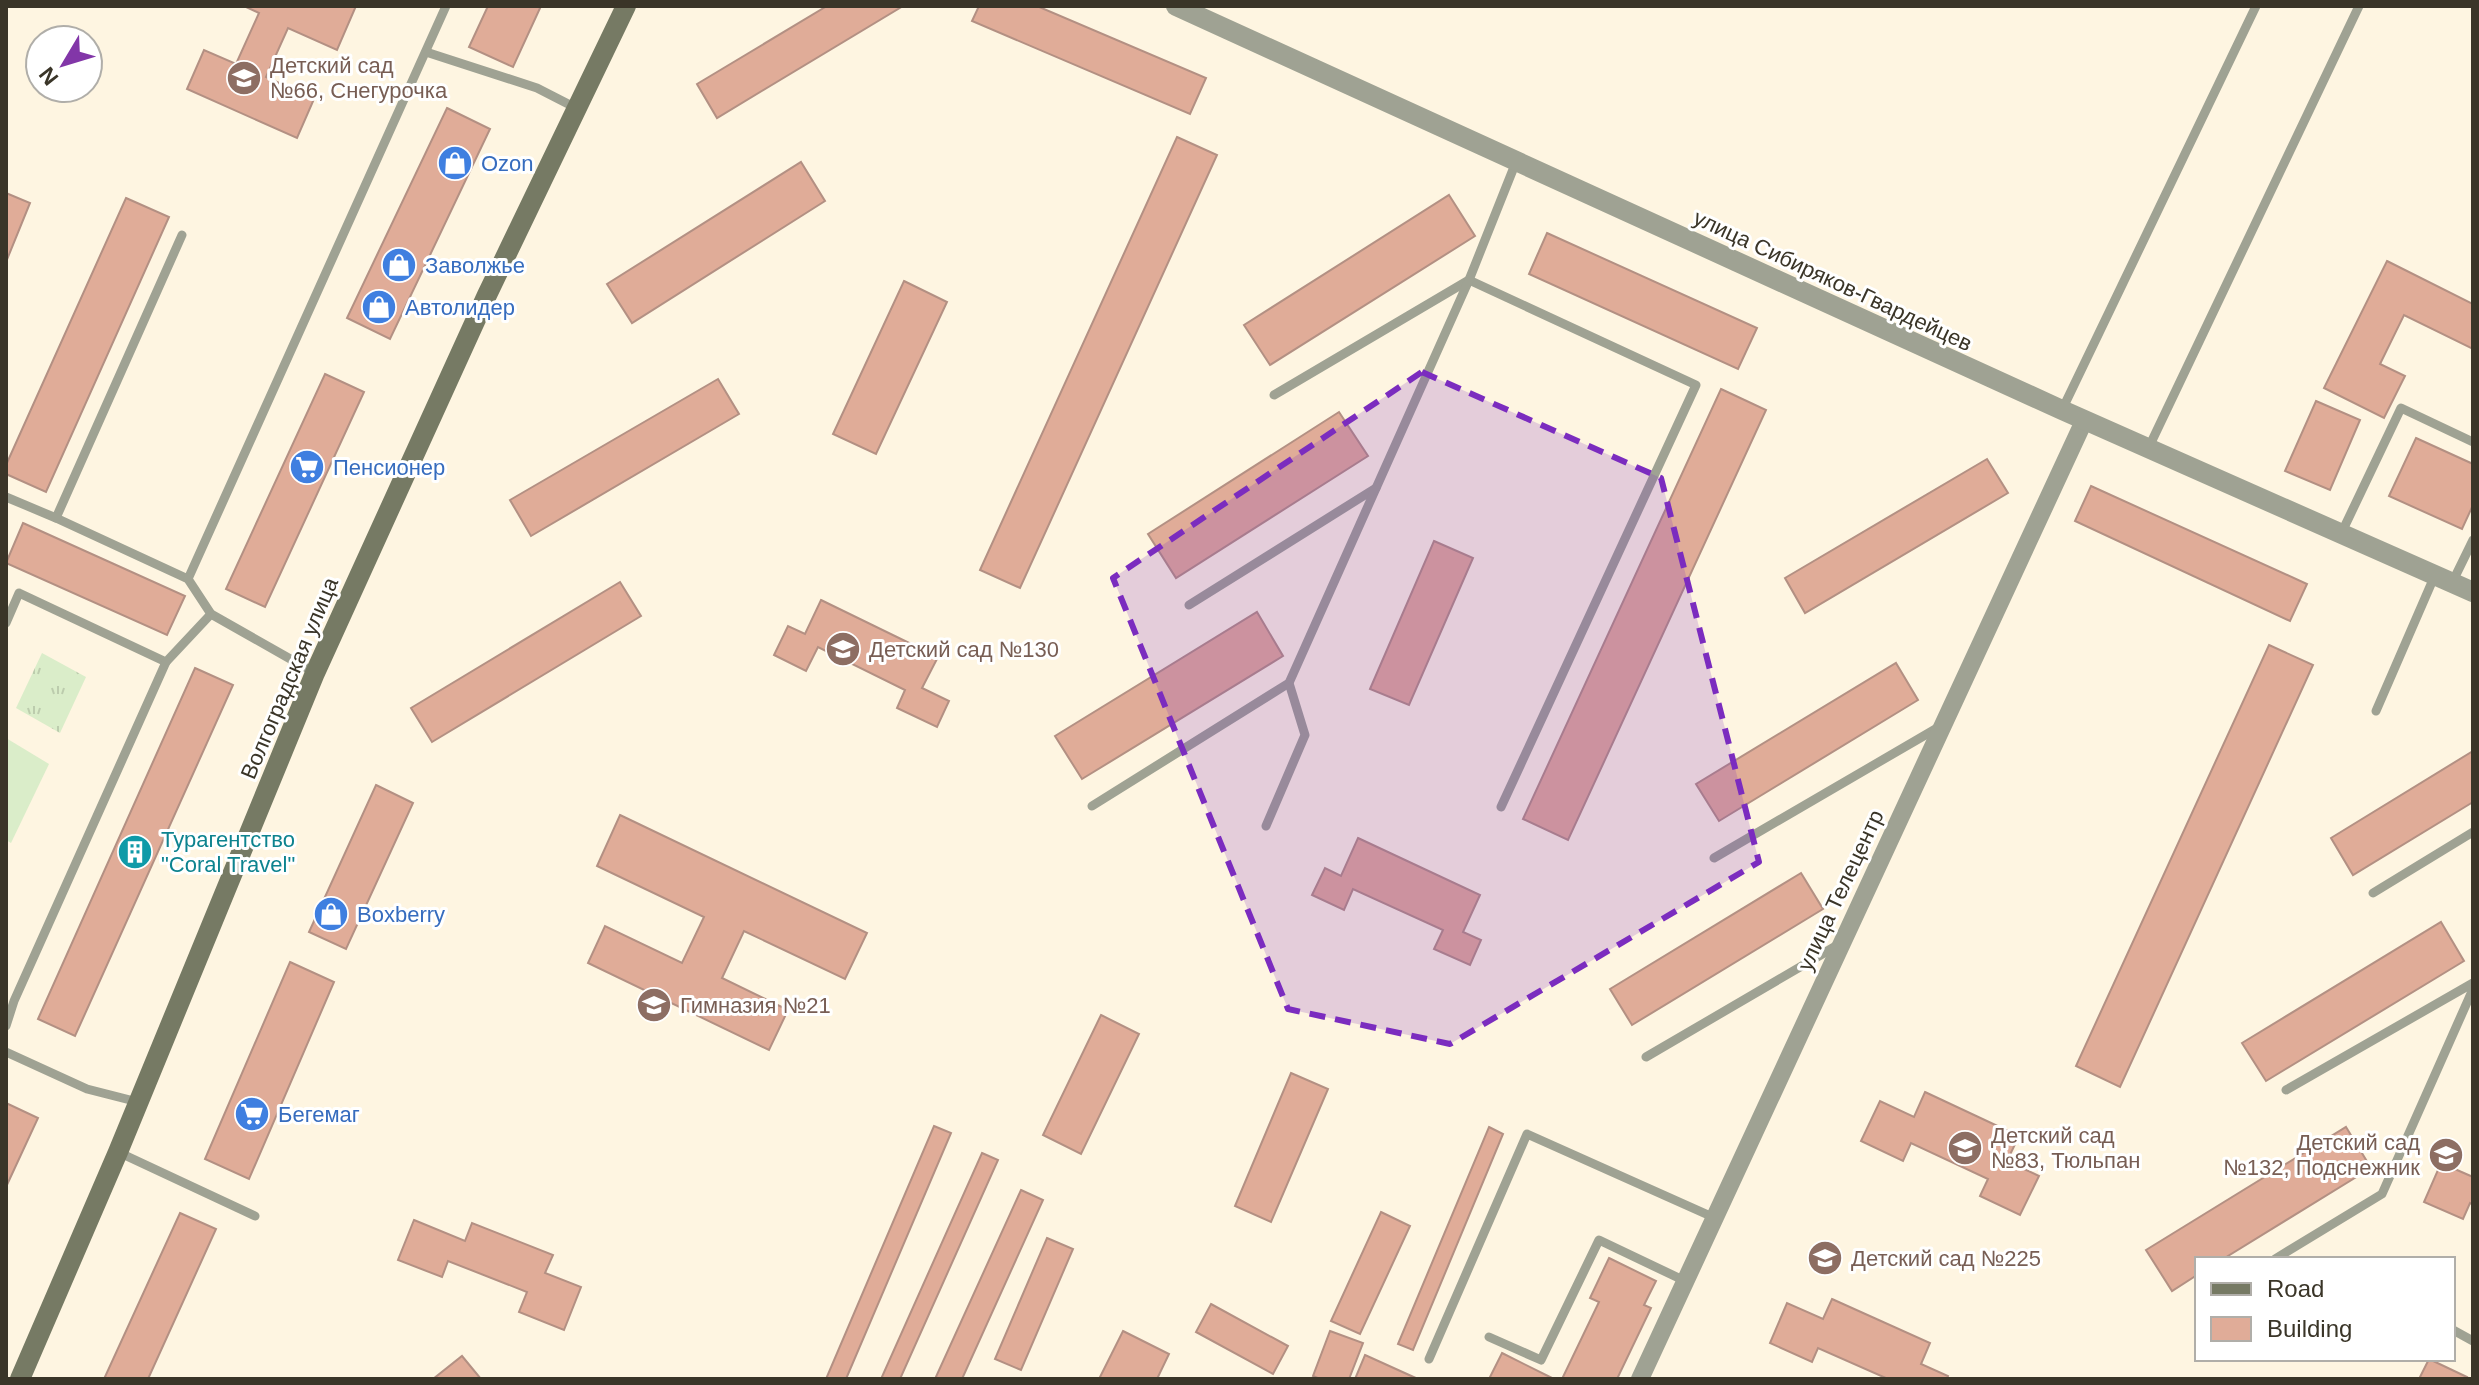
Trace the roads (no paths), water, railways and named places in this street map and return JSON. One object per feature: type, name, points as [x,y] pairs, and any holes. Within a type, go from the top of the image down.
[{"type":"main road","name":"Волгоградская улица","points":[[20,1379],[118,1152],[315,673],[487,295],[626,6]]},
{"type":"street","name":"улица Сибиряков-Гвардейцев","points":[[1176,6],[2084,421],[2473,592]]},
{"type":"street","name":"улица Телецентр","points":[[1640,1379],[2084,421]]},
{"type":"lane","points":[[188,579],[446,6]]},
{"type":"lane","points":[[2062,410],[2256,6]]},
{"type":"lane","points":[[2148,449],[2359,6]]},
{"type":"lane","points":[[426,52],[537,88],[577,108]]},
{"type":"lane","points":[[1092,806],[1289,683],[1469,280],[1516,161]]},
{"type":"lane","points":[[56,518],[182,235]]},
{"type":"lane","points":[[1274,395],[1469,280]]},
{"type":"lane","points":[[1469,280],[1696,385],[1501,807]]},
{"type":"lane","points":[[2341,534],[2401,408],[2473,442]]},
{"type":"lane","points":[[1189,605],[1376,488]]},
{"type":"lane","points":[[6,497],[188,579],[211,614],[315,673]]},
{"type":"lane","points":[[2376,711],[2444,579],[2473,540]]},
{"type":"lane","points":[[6,623],[19,593],[166,662]]},
{"type":"lane","points":[[6,1026],[14,1001],[166,662],[211,614]]},
{"type":"lane","points":[[1266,826],[1305,735],[1289,683]]},
{"type":"lane","points":[[1714,858],[1943,725]]},
{"type":"lane","points":[[2373,893],[2473,832]]},
{"type":"lane","points":[[1646,1057],[1842,942]]},
{"type":"lane","points":[[2286,1090],[2473,986]]},
{"type":"lane","points":[[2278,1257],[2382,1194],[2473,986]]},
{"type":"lane","points":[[6,1052],[87,1089],[138,1102]]},
{"type":"lane","points":[[1429,1359],[1527,1134],[1715,1218]]},
{"type":"lane","points":[[118,1152],[255,1216]]},
{"type":"lane","points":[[1489,1337],[1541,1360],[1599,1240],[1685,1281]]},
{"type":"lane","points":[[2455,1331],[2473,1341]]},
{"type":"place","name":"Детский сад №66, Снегурочка","points":[[244,78]]},
{"type":"place","name":"Ozon","points":[[455,163]]},
{"type":"place","name":"Заволжье","points":[[399,265]]},
{"type":"place","name":"Автолидер","points":[[379,307]]},
{"type":"place","name":"Пенсионер","points":[[307,467]]},
{"type":"place","name":"Детский сад №130","points":[[843,649]]},
{"type":"place","name":"Турагентство \"Coral Travel\"","points":[[135,852]]},
{"type":"place","name":"Boxberry","points":[[331,914]]},
{"type":"place","name":"Гимназия №21","points":[[654,1005]]},
{"type":"place","name":"Бегемаг","points":[[252,1114]]},
{"type":"place","name":"Детский сад №83, Тюльпан","points":[[1965,1148]]},
{"type":"place","name":"Детский сад №132, Подснежник","points":[[2446,1155]]},
{"type":"place","name":"Детский сад №225","points":[[1825,1258]]}]
